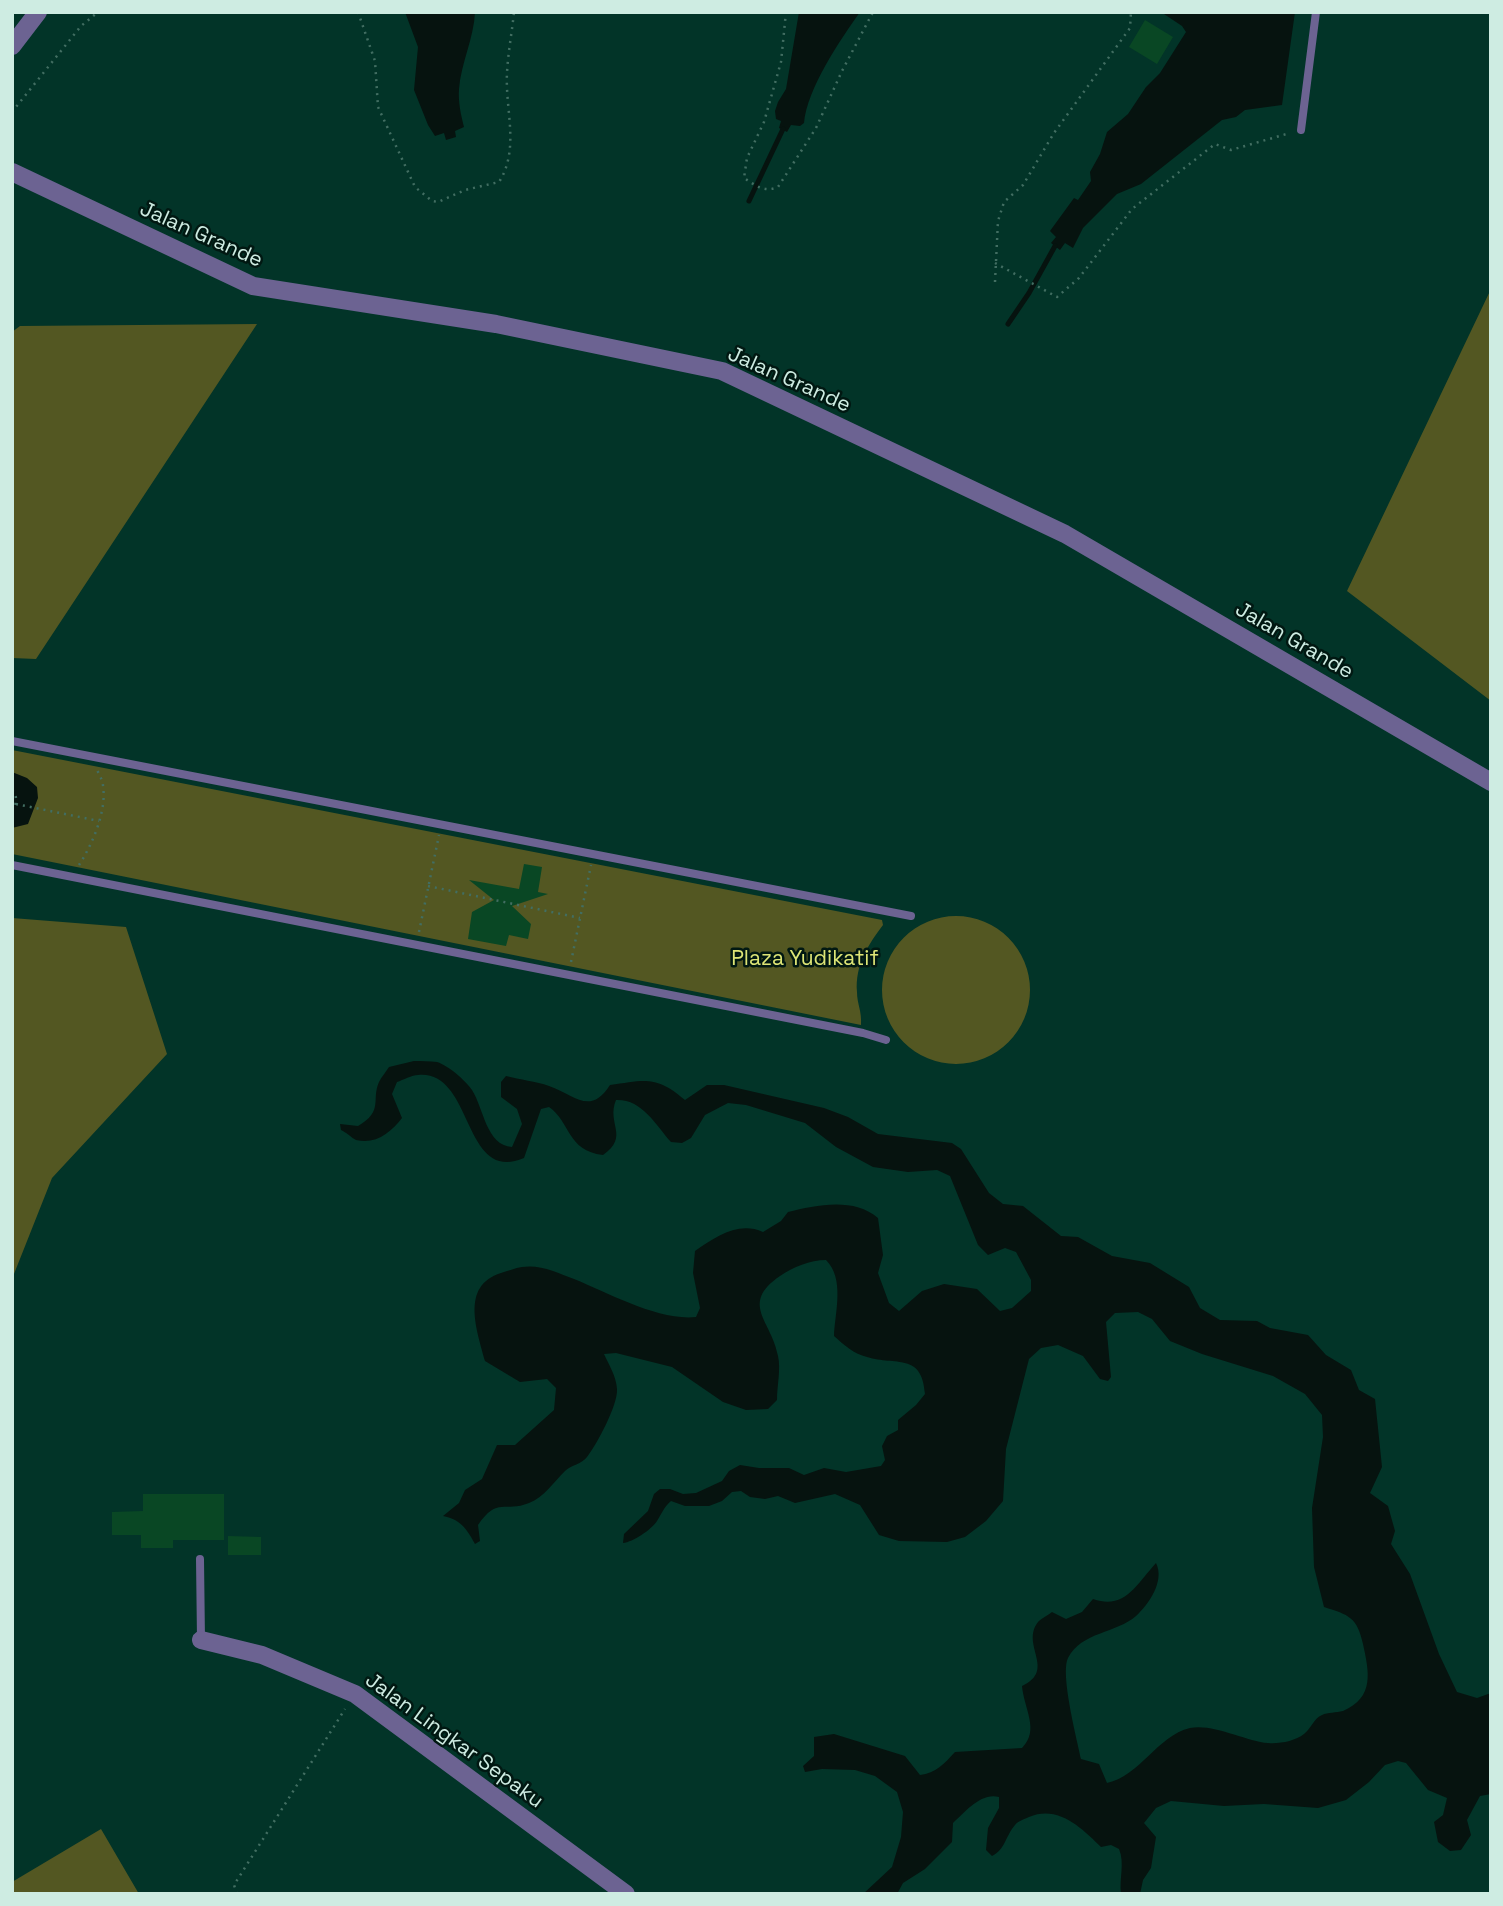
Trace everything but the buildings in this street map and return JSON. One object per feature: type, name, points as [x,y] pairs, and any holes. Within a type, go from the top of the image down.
[{"type":"street","points":[[12,46],[38,12]]},
{"type":"street","name":"Jalan Grande","points":[[12,172],[253,286],[496,324],[722,371],[1065,534],[1491,782]]},
{"type":"street","name":"Jalan Lingkar Sepaku","points":[[201,1640],[262,1655],[355,1695],[626,1894]]},
{"type":"lane","points":[[1301,130],[1316,12]]},
{"type":"lane","points":[[12,741],[911,916]]},
{"type":"lane","points":[[12,865],[886,1040]]},
{"type":"lane","points":[[200,1559],[201,1640]]},
{"type":"path","points":[[12,112],[81,26],[98,12]]},
{"type":"path","points":[[358,12],[375,61],[378,107],[415,187],[432,201],[438,202],[465,190],[499,182],[506,170],[511,154],[507,74],[514,12]]},
{"type":"path","points":[[786,12],[781,62],[764,122],[747,158],[744,178],[761,189],[772,190],[778,187],[816,128],[873,12]]},
{"type":"path","points":[[995,282],[998,221],[1004,202],[1023,185],[1054,133],[1130,28],[1133,16],[1131,12]]},
{"type":"path","points":[[995,263],[1057,297],[1079,278],[1132,209],[1215,144],[1231,150],[1301,130]]},
{"type":"path","points":[[72,877],[91,847],[100,821],[103,786],[92,757]]},
{"type":"path","points":[[12,790],[16,794],[16,804],[12,811]]},
{"type":"path","points":[[16,804],[100,821]]},
{"type":"path","points":[[416,945],[441,825]]},
{"type":"path","points":[[569,975],[593,855]]},
{"type":"path","points":[[428,887],[580,918]]},
{"type":"path","points":[[237,1894],[234,1885],[355,1695]]},
{"type":"green space","points":[[1491,289],[1491,701],[1347,591]]},
{"type":"green space","points":[[257,324],[36,659],[12,658],[12,332],[20,326]]},
{"type":"green space","name":"Plaza Yudikatif","points":[[12,750],[882,920],[883,925],[868,948],[858,973],[857,996],[861,1025],[12,854]]},
{"type":"green space","points":[[956,916],[984,922],[1008,938],[1024,962],[1030,990],[1024,1018],[1008,1042],[984,1058],[956,1064],[928,1058],[904,1042],[888,1018],[882,990],[888,962],[904,938],[928,922]]},
{"type":"green space","points":[[12,918],[126,927],[167,1054],[52,1178],[12,1279]]},
{"type":"green space","points":[[101,1829],[139,1894],[12,1894],[12,1882]]},
{"type":"shaded area","points":[[405,12],[475,12],[459,89],[464,127],[455,131],[456,137],[446,140],[444,133],[435,136],[428,125],[414,90],[418,47]]},
{"type":"shaded area","points":[[799,12],[860,12],[834,50],[818,80],[806,110],[804,123],[800,126],[791,125],[787,132],[779,128],[781,121],[776,119],[775,111],[786,89]]},
{"type":"shaded area","points":[[1161,12],[1295,12],[1282,105],[1245,110],[1236,117],[1222,120],[1141,184],[1117,194],[1083,228],[1073,248],[1065,243],[1060,250],[1051,243],[1056,237],[1050,231],[1074,198],[1078,200],[1091,181],[1090,172],[1100,154],[1107,132],[1128,114],[1146,87],[1160,73],[1186,32],[1182,26]]},
{"type":"shaded area","points":[[12,772],[27,778],[37,787],[38,798],[28,824],[12,828]]},
{"type":"shaded area","points":[[414,1061],[437,1062],[461,1078],[472,1090],[496,1140],[512,1147],[522,1124],[517,1109],[501,1097],[501,1082],[506,1076],[544,1084],[574,1098],[589,1101],[596,1100],[610,1085],[632,1082],[658,1083],[685,1100],[707,1085],[724,1085],[824,1108],[848,1117],[878,1134],[952,1143],[961,1149],[989,1193],[1003,1204],[1023,1206],[1061,1236],[1078,1237],[1112,1256],[1150,1263],[1189,1287],[1200,1308],[1220,1320],[1257,1321],[1270,1328],[1308,1335],[1326,1355],[1351,1370],[1359,1390],[1375,1399],[1382,1467],[1370,1493],[1388,1506],[1395,1531],[1391,1544],[1410,1574],[1439,1654],[1457,1692],[1477,1698],[1491,1693],[1491,1794],[1480,1796],[1467,1820],[1471,1835],[1461,1850],[1450,1851],[1438,1842],[1434,1822],[1443,1815],[1447,1798],[1428,1790],[1406,1763],[1398,1761],[1385,1765],[1346,1800],[1318,1808],[1264,1804],[1224,1806],[1171,1801],[1156,1808],[1144,1823],[1156,1837],[1151,1868],[1143,1880],[1140,1894],[1121,1894],[1122,1860],[1119,1849],[1111,1845],[1101,1847],[1078,1826],[1060,1816],[1040,1814],[1020,1821],[1000,1850],[992,1856],[986,1850],[988,1828],[999,1808],[999,1797],[992,1796],[974,1804],[953,1823],[952,1842],[925,1869],[903,1883],[897,1894],[863,1894],[892,1867],[901,1837],[903,1812],[897,1792],[875,1776],[855,1770],[822,1769],[805,1772],[803,1766],[814,1756],[814,1737],[834,1734],[905,1756],[920,1775],[935,1770],[955,1752],[1022,1748],[1030,1734],[1030,1719],[1022,1686],[1032,1680],[1037,1672],[1033,1639],[1038,1622],[1052,1612],[1066,1619],[1082,1612],[1093,1599],[1104,1602],[1122,1598],[1136,1587],[1156,1563],[1157,1585],[1141,1611],[1128,1622],[1081,1643],[1068,1658],[1066,1666],[1068,1692],[1081,1759],[1099,1764],[1107,1783],[1129,1773],[1168,1739],[1190,1728],[1219,1730],[1259,1742],[1282,1742],[1304,1734],[1319,1716],[1343,1711],[1360,1699],[1365,1691],[1368,1674],[1361,1635],[1351,1618],[1324,1607],[1314,1567],[1312,1508],[1323,1437],[1322,1415],[1305,1394],[1273,1376],[1170,1341],[1152,1319],[1138,1312],[1115,1313],[1106,1322],[1111,1377],[1108,1381],[1100,1379],[1083,1356],[1058,1345],[1041,1348],[1029,1359],[1006,1449],[1003,1501],[986,1521],[965,1537],[947,1542],[899,1541],[879,1535],[860,1505],[835,1494],[795,1503],[778,1496],[765,1499],[750,1497],[741,1491],[732,1492],[722,1501],[709,1506],[685,1506],[671,1501],[651,1528],[637,1538],[623,1543],[624,1534],[648,1511],[654,1494],[660,1489],[670,1489],[683,1494],[696,1493],[722,1481],[729,1471],[740,1465],[789,1468],[804,1475],[824,1468],[846,1472],[881,1466],[885,1460],[882,1446],[887,1436],[898,1430],[898,1420],[925,1394],[923,1381],[913,1366],[862,1356],[834,1336],[838,1296],[835,1277],[826,1260],[814,1261],[780,1276],[762,1295],[761,1313],[775,1344],[779,1361],[777,1400],[768,1409],[746,1410],[723,1402],[672,1367],[616,1353],[604,1354],[617,1389],[614,1405],[591,1451],[585,1459],[567,1469],[544,1493],[529,1503],[491,1511],[478,1525],[480,1541],[475,1544],[462,1526],[443,1516],[459,1503],[465,1490],[482,1479],[497,1445],[515,1445],[554,1410],[556,1388],[547,1379],[520,1382],[485,1361],[475,1310],[480,1288],[488,1279],[522,1267],[542,1268],[650,1310],[666,1315],[696,1317],[700,1308],[693,1273],[695,1251],[736,1229],[763,1232],[781,1221],[788,1212],[834,1204],[858,1207],[878,1218],[883,1255],[878,1273],[889,1303],[899,1311],[922,1291],[944,1284],[977,1289],[1000,1311],[1012,1308],[1031,1291],[1031,1280],[1016,1252],[1005,1248],[988,1255],[978,1245],[950,1176],[937,1170],[908,1172],[873,1167],[836,1147],[805,1123],[746,1105],[728,1103],[705,1115],[691,1138],[682,1143],[671,1142],[641,1108],[616,1100],[615,1142],[603,1155],[582,1148],[549,1107],[541,1109],[524,1158],[504,1162],[489,1156],[478,1142],[449,1089],[436,1078],[418,1075],[397,1082],[392,1094],[402,1118],[388,1132],[376,1139],[363,1141],[356,1140],[341,1130],[340,1124],[358,1126],[371,1115],[379,1082],[389,1067]]},
{"type":"waterway","points":[[749,201],[783,129]]},
{"type":"waterway","points":[[1008,324],[1055,246]]}]
